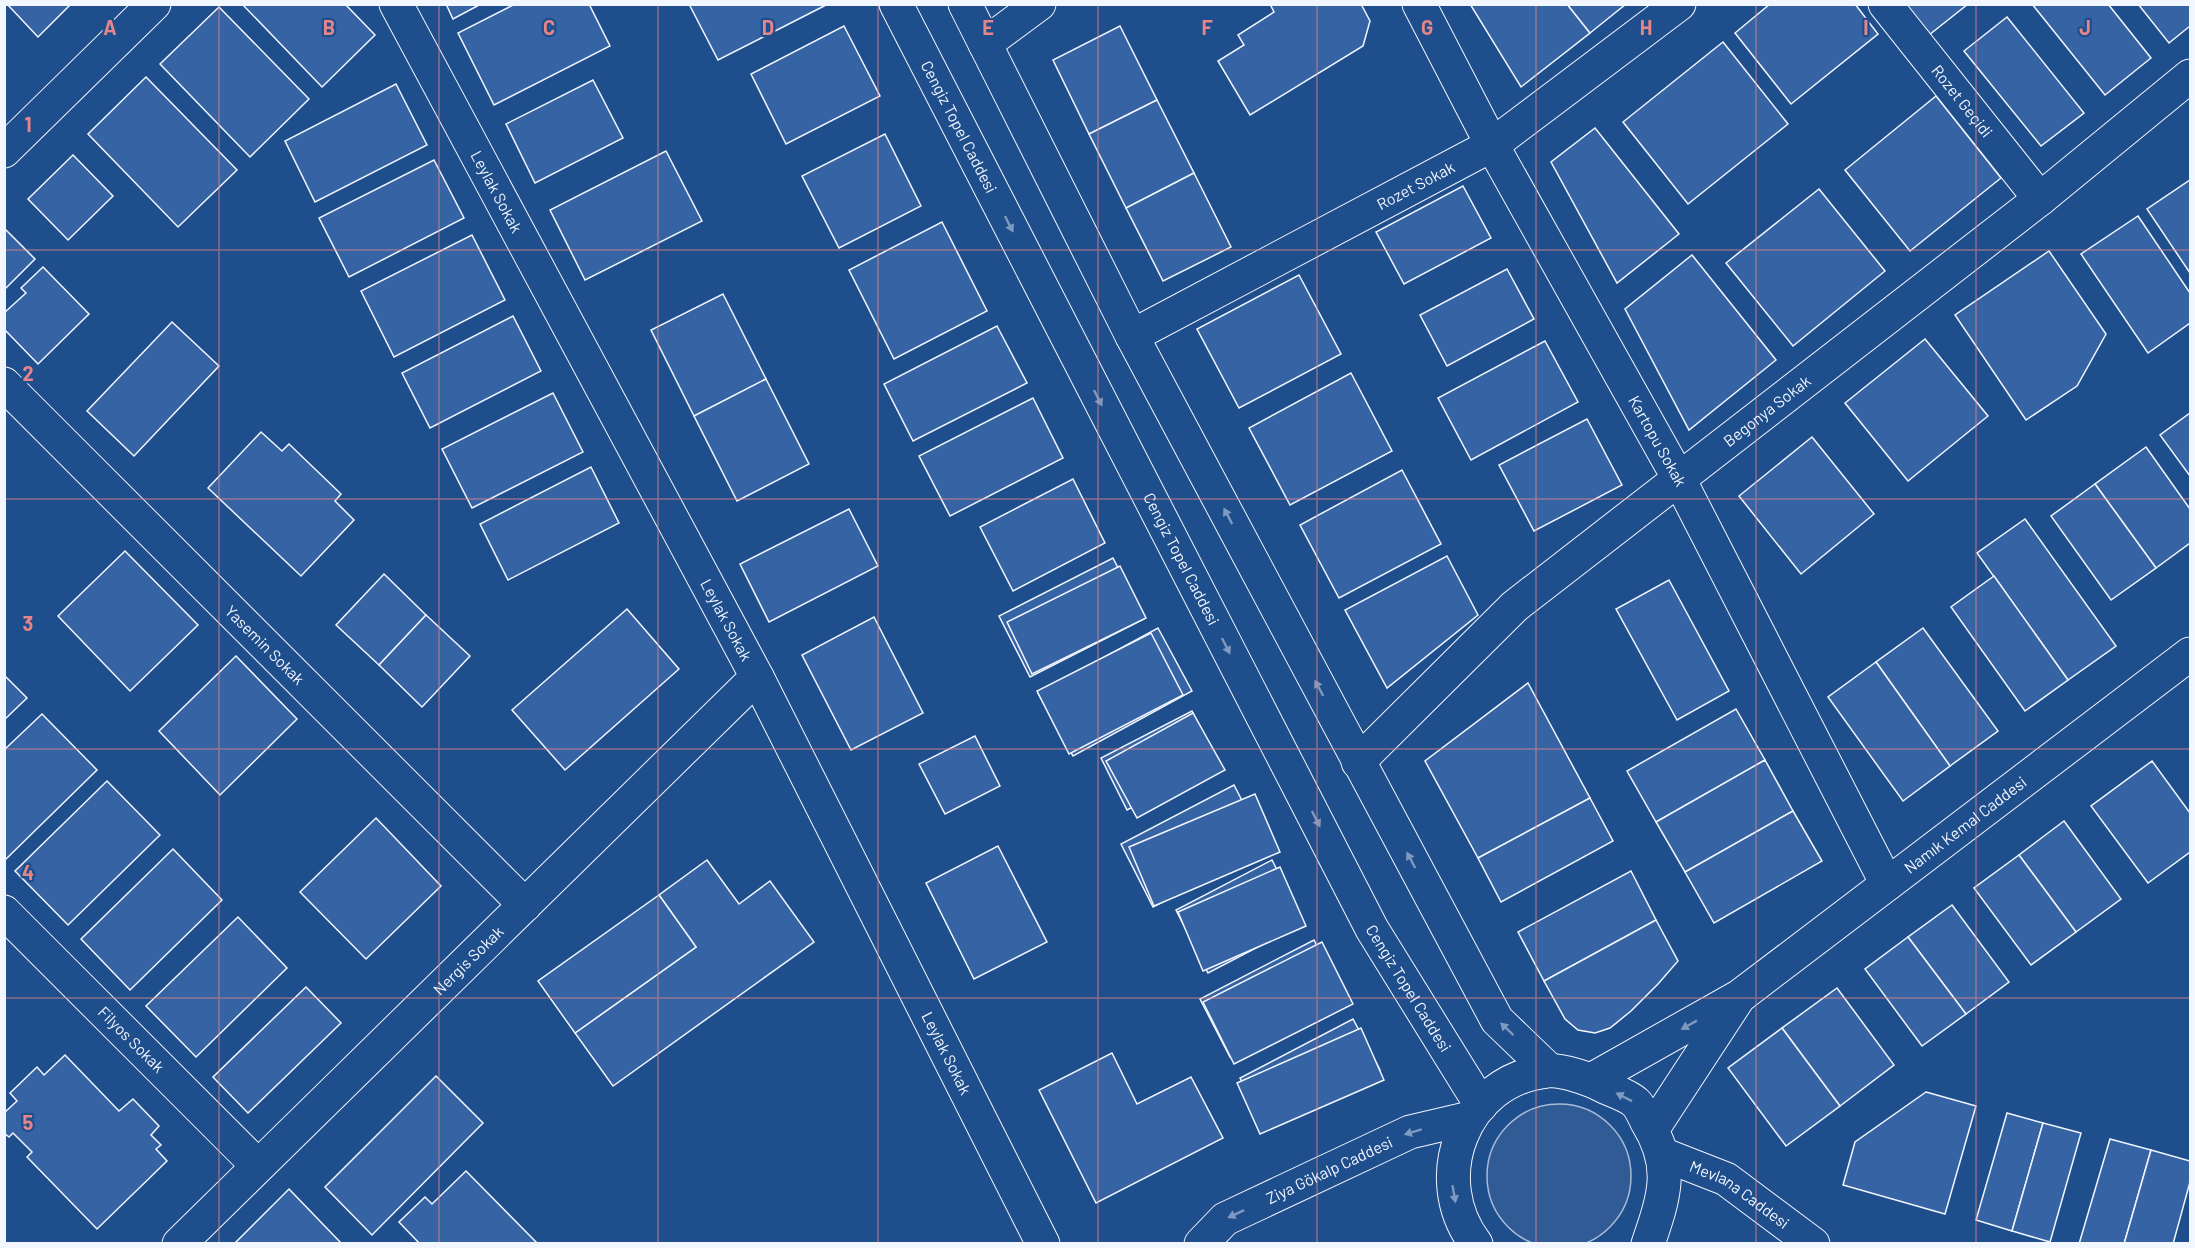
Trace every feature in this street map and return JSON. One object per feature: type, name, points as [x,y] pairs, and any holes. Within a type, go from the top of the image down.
[{"type":"street","points":[[4,151],[154,4]]},
{"type":"street","name":"Leylak Sokak","points":[[396,4],[757,677],[1043,1244]]},
{"type":"street","name":"Cengiz Topel Caddesi","points":[[896,4],[1372,929],[1475,1112]]},
{"type":"street","points":[[965,4],[1132,336],[1497,1020],[1549,1070]]},
{"type":"street","points":[[985,44],[1039,4]]},
{"type":"street","name":"Kartopu Sokak","points":[[1419,4],[1492,145],[1679,479],[1887,884]]},
{"type":"street","name":"Rozet Sokak","points":[[1132,336],[1492,145],[1679,4]]},
{"type":"street","name":"Rozet Geçidi","points":[[1885,4],[2040,199]]},
{"type":"street","name":"Begonya Sokak","points":[[1358,762],[1515,606],[2040,199],[2190,76]]},
{"type":"street","name":"Yasemin Sokak","points":[[4,384],[525,905]]},
{"type":"street","name":"Namık Kemal Caddesi","points":[[1591,1080],[1740,996],[2190,654]]},
{"type":"street","name":"Nergis Sokak","points":[[179,1244],[757,677]]},
{"type":"street","name":"Filyos Sokak","points":[[4,912],[258,1166]]},
{"type":"street","name":"Namık Kemal Caddesi","points":[[1657,1142],[1740,996]]},
{"type":"street","points":[[1476,1244],[1467,1232],[1457,1210],[1452,1186],[1453,1162],[1459,1139],[1475,1112],[1503,1085],[1526,1075],[1549,1070],[1591,1080],[1635,1103],[1657,1142],[1664,1190],[1648,1244]]},
{"type":"street","name":"Ziya Gökalp Caddesi","points":[[1201,1244],[1225,1219],[1410,1132],[1475,1112]]},
{"type":"street","name":"Mevlana Caddesi","points":[[1657,1142],[1726,1179],[1813,1244]]},
{"type":"shaded area","points":[[1559,1104],[1586,1110],[1599,1116],[1610,1125],[1619,1136],[1625,1149],[1631,1176],[1625,1203],[1619,1216],[1610,1227],[1599,1236],[1586,1242],[1559,1248],[1532,1242],[1519,1236],[1508,1227],[1499,1216],[1493,1203],[1487,1176],[1493,1149],[1499,1136],[1508,1125],[1519,1116],[1532,1110]]},
{"type":"building","points":[[7,4],[71,4],[38,37]]},
{"type":"building","points":[[242,4],[345,4],[375,35],[322,87]]},
{"type":"building","points":[[446,4],[481,4],[453,19]]},
{"type":"building","points":[[515,4],[589,4],[610,46],[494,105],[458,33]]},
{"type":"building","points":[[689,4],[828,4],[718,60]]},
{"type":"building","points":[[1270,4],[1361,4],[1370,21],[1363,46],[1250,115],[1218,61],[1244,45],[1238,35],[1274,12]]},
{"type":"building","points":[[1470,4],[1567,4],[1590,33],[1521,87]]},
{"type":"building","points":[[1567,4],[1626,4],[1590,33]]},
{"type":"building","points":[[1770,4],[1855,4],[1878,34],[1791,104],[1735,33]]},
{"type":"building","points":[[1905,4],[1968,4],[1929,35]]},
{"type":"building","points":[[2032,4],[2108,4],[2151,58],[2105,95]]},
{"type":"building","points":[[2138,4],[2190,4],[2190,26],[2169,43]]},
{"type":"building","points":[[219,7],[309,99],[250,157],[160,64]]},
{"type":"building","points":[[2007,17],[2084,113],[2041,146],[1964,51]]},
{"type":"building","points":[[844,26],[880,96],[786,144],[751,74]]},
{"type":"building","points":[[1120,26],[1157,100],[1089,134],[1053,60]]},
{"type":"building","points":[[1723,42],[1788,124],[1688,204],[1623,122]]},
{"type":"building","points":[[146,77],[237,170],[178,227],[88,134]]},
{"type":"building","points":[[593,80],[623,138],[535,183],[506,124]]},
{"type":"building","points":[[396,84],[427,145],[315,202],[285,141]]},
{"type":"building","points":[[1936,96],[2001,178],[1910,251],[1845,170]]},
{"type":"building","points":[[1157,100],[1194,173],[1126,208],[1089,134]]},
{"type":"building","points":[[1595,128],[1679,234],[1617,283],[1551,162]]},
{"type":"building","points":[[885,134],[921,206],[839,248],[802,176]]},
{"type":"building","points":[[666,151],[702,221],[585,280],[550,210]]},
{"type":"building","points":[[73,155],[113,196],[68,240],[28,199]]},
{"type":"building","points":[[434,160],[464,218],[349,277],[319,218]]},
{"type":"building","points":[[1194,173],[1231,247],[1163,281],[1126,208]]},
{"type":"building","points":[[2190,180],[2190,273],[2147,209]]},
{"type":"building","points":[[1463,186],[1491,238],[1404,284],[1376,232]]},
{"type":"building","points":[[1819,189],[1885,271],[1793,346],[1726,263]]},
{"type":"building","points":[[2138,216],[2190,293],[2190,323],[2148,353],[2081,254]]},
{"type":"building","points":[[942,222],[987,311],[894,359],[849,270]]},
{"type":"building","points":[[4,228],[35,259],[4,290]]},
{"type":"building","points":[[472,235],[505,300],[394,357],[361,291]]},
{"type":"building","points":[[2049,251],[2106,334],[2077,386],[2026,420],[1955,315]]},
{"type":"building","points":[[1692,255],[1776,360],[1689,430],[1625,309]]},
{"type":"building","points":[[43,267],[89,314],[38,364],[4,329],[4,313],[26,293],[21,288]]},
{"type":"building","points":[[1507,269],[1534,319],[1447,366],[1420,315]]},
{"type":"building","points":[[1299,275],[1341,354],[1239,408],[1197,329]]},
{"type":"building","points":[[723,294],[766,379],[694,416],[651,330]]},
{"type":"building","points":[[513,316],[541,371],[430,428],[402,373]]},
{"type":"building","points":[[172,322],[219,366],[134,456],[87,411]]},
{"type":"building","points":[[997,326],[1027,383],[913,441],[884,384]]},
{"type":"building","points":[[1925,339],[1988,416],[1908,481],[1845,403]]},
{"type":"building","points":[[1545,341],[1578,402],[1471,460],[1438,398]]},
{"type":"building","points":[[1351,373],[1392,451],[1290,505],[1249,428]]},
{"type":"building","points":[[766,379],[809,464],[737,501],[694,416]]},
{"type":"building","points":[[553,393],[583,452],[472,508],[442,449]]},
{"type":"building","points":[[1033,398],[1063,458],[950,516],[919,456]]},
{"type":"building","points":[[2190,413],[2190,476],[2160,435]]},
{"type":"building","points":[[1587,419],[1622,485],[1534,531],[1499,465]]},
{"type":"building","points":[[261,432],[282,451],[289,444],[341,494],[335,501],[354,520],[301,576],[208,488]]},
{"type":"building","points":[[1812,437],[1874,514],[1801,574],[1739,496]]},
{"type":"building","points":[[2146,447],[2190,509],[2190,543],[2156,568],[2095,484]]},
{"type":"building","points":[[591,467],[619,523],[508,580],[480,524]]},
{"type":"building","points":[[1402,470],[1441,544],[1339,598],[1300,525]]},
{"type":"building","points":[[1073,479],[1105,543],[1013,591],[980,527]]},
{"type":"building","points":[[2095,484],[2156,568],[2111,600],[2051,516]]},
{"type":"building","points":[[849,509],[878,566],[769,622],[740,564]]},
{"type":"building","points":[[2025,519],[2116,646],[2068,680],[1977,553]]},
{"type":"building","points":[[125,551],[198,625],[130,691],[58,616]]},
{"type":"building","points":[[1447,556],[1478,615],[1387,688],[1345,610]]},
{"type":"building","points":[[1113,558],[1144,619],[1030,677],[999,616]]},
{"type":"building","points":[[1120,566],[1146,618],[1032,674],[1007,622]]},
{"type":"building","points":[[384,574],[426,615],[379,665],[336,625]]},
{"type":"building","points":[[1994,576],[2068,680],[2025,711],[1951,607]]},
{"type":"building","points":[[1669,580],[1729,691],[1677,720],[1616,609]]},
{"type":"building","points":[[627,609],[679,669],[565,770],[512,710]]},
{"type":"building","points":[[426,615],[470,656],[422,707],[379,665]]},
{"type":"building","points":[[874,617],[923,713],[851,750],[802,655]]},
{"type":"building","points":[[1158,628],[1192,691],[1073,756],[1038,693]]},
{"type":"building","points":[[1923,628],[1998,731],[1950,766],[1876,662]]},
{"type":"building","points":[[1151,633],[1183,695],[1069,754],[1037,691]]},
{"type":"building","points":[[236,656],[297,719],[220,795],[159,731]]},
{"type":"building","points":[[1876,662],[1950,766],[1903,801],[1828,697]]},
{"type":"building","points":[[4,675],[27,698],[4,720]]},
{"type":"building","points":[[1528,683],[1590,798],[1478,858],[1425,761]]},
{"type":"building","points":[[1736,709],[1765,760],[1656,822],[1627,771]]},
{"type":"building","points":[[1192,711],[1219,763],[1127,810],[1101,758]]},
{"type":"building","points":[[1193,713],[1225,770],[1137,818],[1106,761]]},
{"type":"building","points":[[42,714],[97,770],[5,860],[4,750]]},
{"type":"building","points":[[975,736],[1000,786],[945,814],[919,764]]},
{"type":"building","points":[[1765,760],[1793,811],[1685,872],[1656,822]]},
{"type":"building","points":[[2152,761],[2190,813],[2190,852],[2148,883],[2091,806]]},
{"type":"building","points":[[107,781],[160,835],[68,925],[15,871]]},
{"type":"building","points":[[1234,785],[1267,849],[1153,907],[1121,844]]},
{"type":"building","points":[[1255,794],[1280,852],[1154,906],[1129,847]]},
{"type":"building","points":[[1590,798],[1613,841],[1501,902],[1478,858]]},
{"type":"building","points":[[1793,811],[1822,861],[1714,923],[1685,872]]},
{"type":"building","points":[[376,818],[441,886],[366,959],[300,892]]},
{"type":"building","points":[[2064,821],[2121,899],[2076,932],[2019,855]]},
{"type":"building","points":[[998,846],[1047,942],[974,979],[926,883]]},
{"type":"building","points":[[173,849],[222,900],[130,990],[81,939]]},
{"type":"building","points":[[2019,855],[2076,932],[2031,965],[1974,888]]},
{"type":"building","points":[[707,860],[739,904],[770,881],[814,942],[613,1086],[575,1033],[696,947],[659,895]]},
{"type":"building","points":[[1272,860],[1304,923],[1208,973],[1176,910]]},
{"type":"building","points":[[1280,867],[1306,926],[1203,971],[1178,912]]},
{"type":"building","points":[[1631,871],[1656,920],[1544,981],[1518,932]]},
{"type":"building","points":[[659,895],[696,947],[575,1033],[538,981]]},
{"type":"building","points":[[1952,905],[2009,982],[1966,1014],[1908,937]]},
{"type":"building","points":[[238,917],[287,968],[196,1057],[146,1006]]},
{"type":"building","points":[[1656,920],[1678,961],[1631,1011],[1610,1028],[1595,1033],[1578,1030],[1565,1019],[1544,981]]},
{"type":"building","points":[[1908,937],[1966,1014],[1922,1046],[1865,969]]},
{"type":"building","points":[[1314,940],[1343,999],[1230,1057],[1200,999]]},
{"type":"building","points":[[1322,942],[1353,1004],[1234,1064],[1203,1002]]},
{"type":"building","points":[[306,987],[341,1023],[248,1113],[213,1077]]},
{"type":"building","points":[[1837,988],[1894,1065],[1840,1106],[1782,1028]]},
{"type":"building","points":[[1353,1019],[1380,1070],[1266,1129],[1240,1078]]},
{"type":"building","points":[[1361,1028],[1384,1080],[1260,1134],[1237,1083]]},
{"type":"building","points":[[1782,1028],[1840,1106],[1786,1146],[1728,1068]]},
{"type":"building","points":[[1112,1053],[1137,1104],[1191,1077],[1223,1138],[1096,1203],[1039,1090]]},
{"type":"building","points":[[65,1055],[119,1111],[133,1099],[159,1126],[151,1135],[161,1145],[156,1149],[167,1161],[97,1229],[27,1157],[32,1152],[13,1133],[9,1137],[4,1133],[4,1113],[17,1101],[10,1093],[37,1067],[44,1075]]},
{"type":"building","points":[[436,1076],[483,1123],[372,1235],[325,1187]]},
{"type":"building","points":[[1926,1092],[1976,1106],[1945,1214],[1843,1185],[1855,1142]]},
{"type":"building","points":[[2007,1113],[2043,1123],[2012,1231],[1976,1220]]},
{"type":"building","points":[[2043,1123],[2081,1133],[2050,1242],[2012,1231]]},
{"type":"building","points":[[2110,1139],[2151,1150],[2124,1244],[2079,1244]]},
{"type":"building","points":[[2151,1150],[2190,1161],[2190,1182],[2173,1244],[2124,1244]]},
{"type":"building","points":[[466,1171],[538,1244],[420,1244],[399,1222],[425,1197],[432,1204]]},
{"type":"building","points":[[289,1189],[342,1244],[234,1244]]}]
